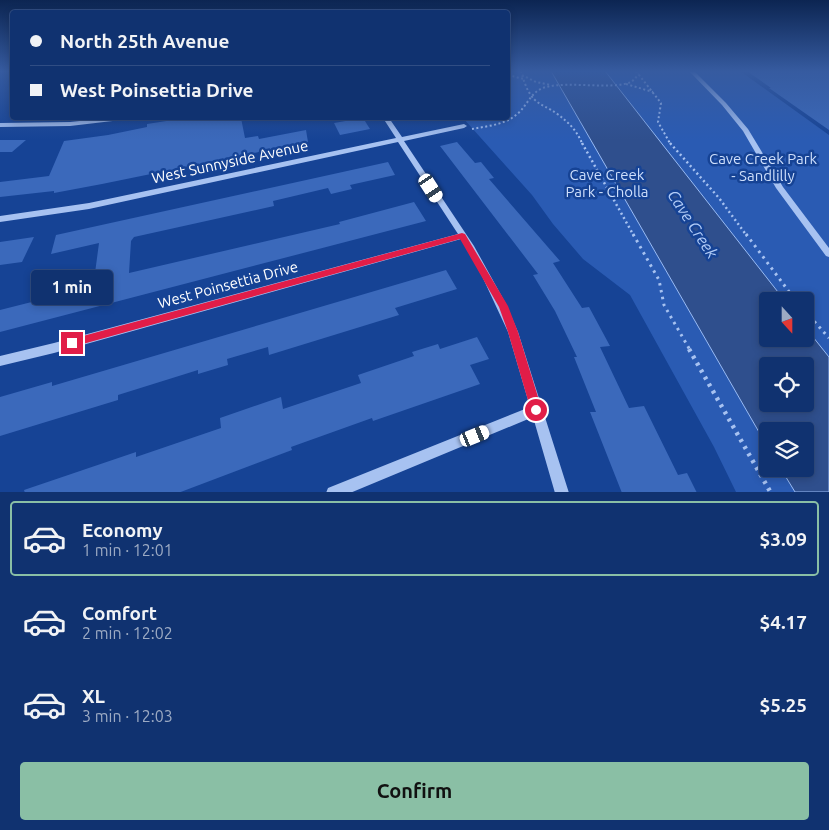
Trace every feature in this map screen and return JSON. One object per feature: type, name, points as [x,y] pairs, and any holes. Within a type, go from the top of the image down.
[{"type":"street","points":[[714,94],[746,130],[780,188],[829,254]]},
{"type":"street","points":[[0,125],[70,124],[103,120]]},
{"type":"street","points":[[387,120],[462,236],[503,306],[513,332],[562,492]]},
{"type":"street","name":"West Sunnyside Avenue","points":[[0,219],[89,206],[464,126]]},
{"type":"street","name":"West Poinsettia Drive","points":[[0,361],[63,346],[462,236]]},
{"type":"street","points":[[333,492],[536,410]]},
{"type":"path","points":[[528,94],[542,107],[566,120],[575,130],[659,280],[664,304],[771,492]]},
{"type":"path","points":[[510,119],[526,105],[532,94]]},
{"type":"path","points":[[655,94],[661,104],[658,122],[669,142],[719,198],[789,292]]},
{"type":"path","points":[[464,126],[467,130],[504,120]]},
{"type":"path","points":[[814,321],[829,338]]},
{"type":"green space","name":"Cave Creek Park - Cholla","points":[[510,94],[772,94],[829,135],[829,492],[736,492],[714,447],[630,295],[583,259],[553,224],[532,195],[465,120],[510,120]]},
{"type":"water","name":"Cave Creek","points":[[564,94],[623,94],[778,292],[759,292],[759,348],[814,348],[814,338],[829,357],[829,492],[795,492],[786,477],[814,477],[814,422],[759,422],[759,432]]},
{"type":"building","points":[[778,94],[829,94],[829,130]]},
{"type":"building","points":[[173,120],[241,120],[245,138],[258,136],[259,139],[306,130],[308,142],[54,193],[54,191],[0,197],[0,182],[49,176],[64,141],[108,135],[147,127],[147,124]]},
{"type":"building","points":[[364,120],[370,129],[340,135],[334,123]]},
{"type":"building","points":[[0,140],[26,140],[12,152],[0,152]]},
{"type":"building","points":[[457,142],[475,163],[481,162],[494,178],[489,179],[560,261],[553,263],[582,308],[589,307],[610,346],[600,347],[629,408],[644,406],[678,475],[687,473],[696,492],[622,492],[590,412],[596,412],[574,357],[577,357],[555,311],[533,275],[538,274],[440,146]]},
{"type":"building","points":[[388,162],[395,175],[350,185],[352,189],[331,194],[328,188],[273,201],[274,206],[134,237],[131,241],[129,273],[340,224],[339,222],[414,202],[426,221],[0,332],[0,310],[87,288],[89,275],[95,273],[99,243],[51,254],[56,235]]},
{"type":"building","points":[[34,237],[22,262],[0,265],[0,242]]},
{"type":"building","points":[[446,270],[457,289],[395,308],[399,315],[269,355],[268,347],[227,359],[228,365],[198,374],[198,370],[118,395],[118,400],[0,436],[0,397],[52,382],[52,386]]},
{"type":"building","points":[[477,337],[489,359],[470,365],[480,384],[373,421],[372,418],[291,447],[292,450],[181,492],[25,492],[24,490],[136,452],[136,457],[221,428],[220,418],[281,397],[283,409],[361,383],[358,375],[414,356],[412,352],[438,344],[440,349]]},
{"type":"route","points":[[72,343],[462,236],[488,277],[503,306],[513,332],[536,410]]},
{"type":"park label","name":"Cave Creek Park - Sandlilly","points":[[763,168]]}]
